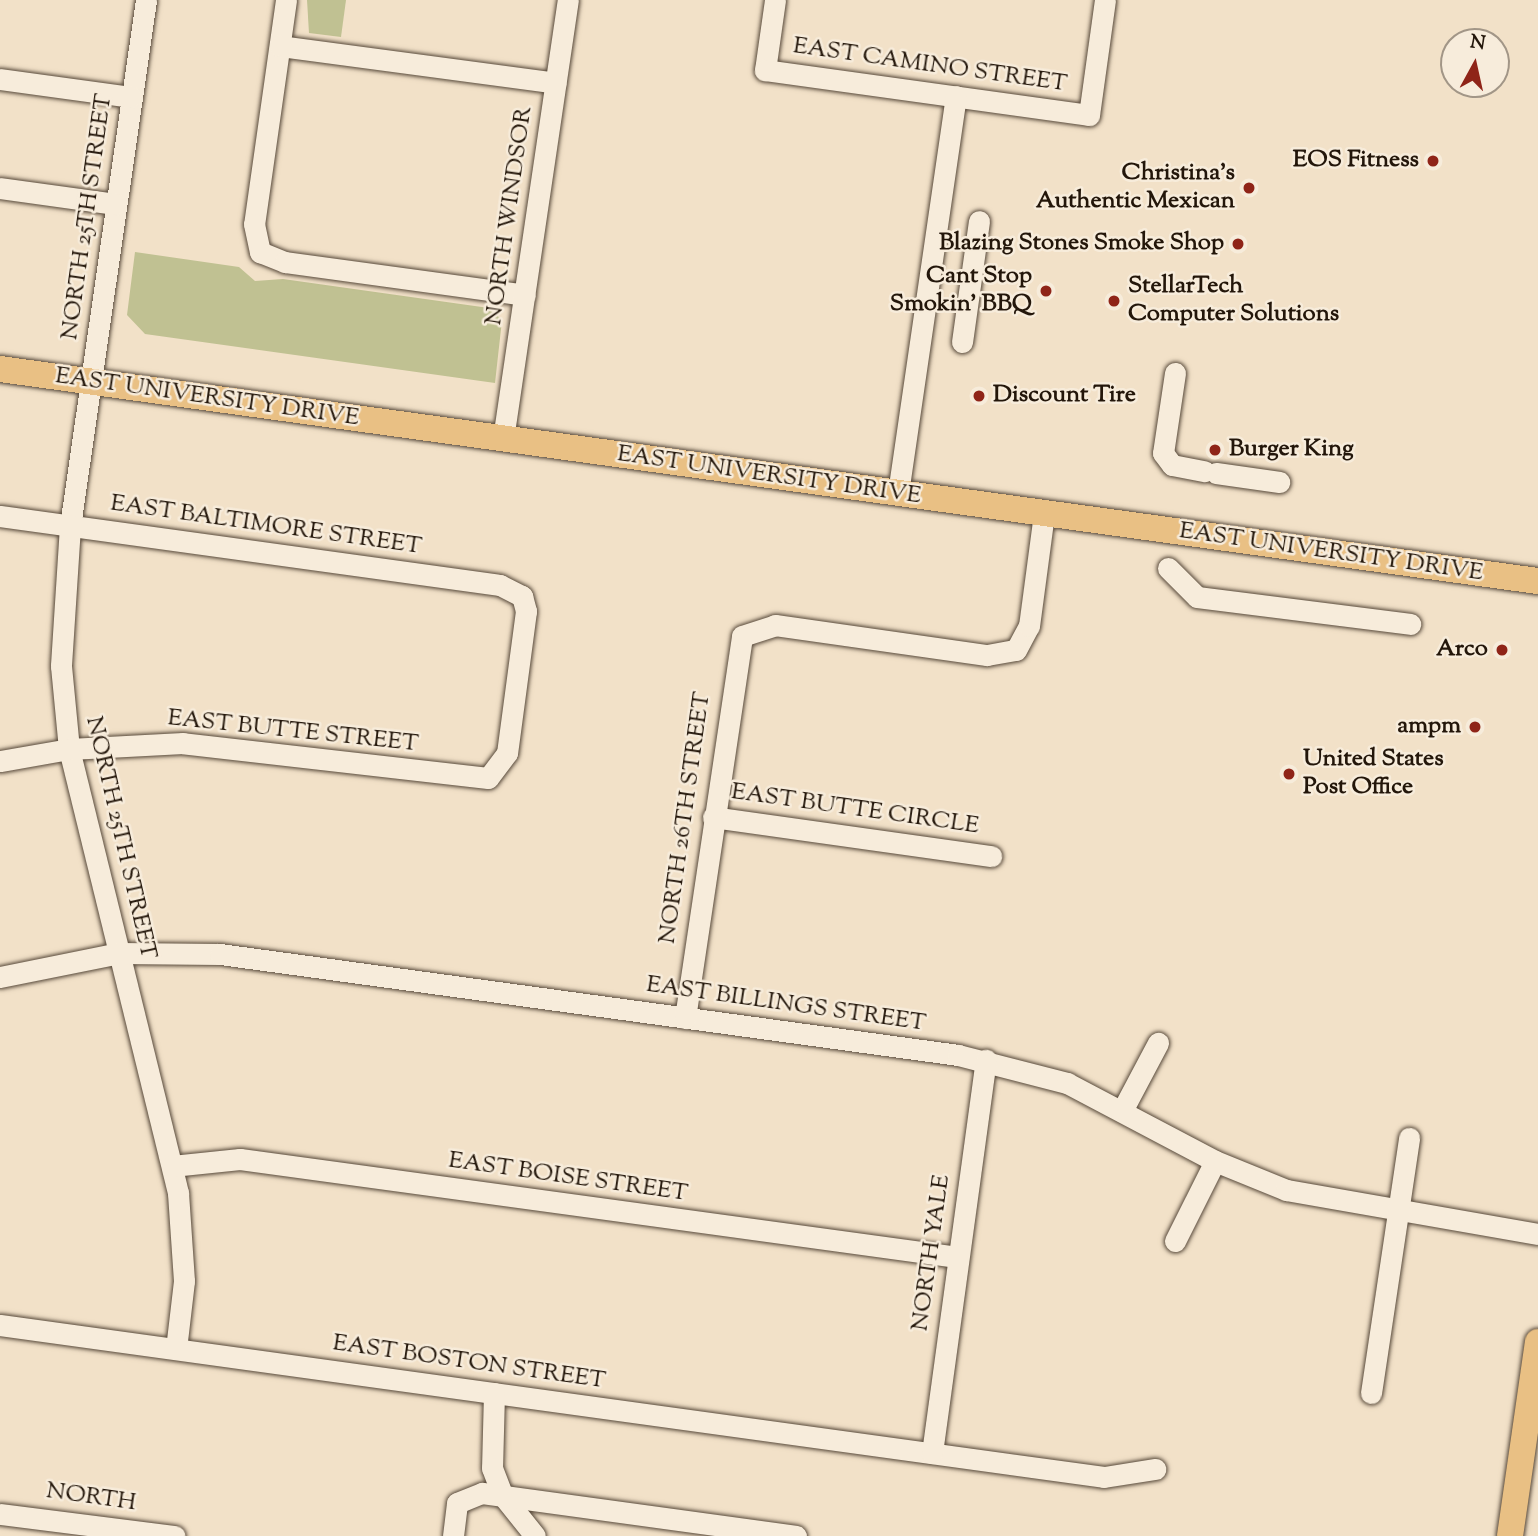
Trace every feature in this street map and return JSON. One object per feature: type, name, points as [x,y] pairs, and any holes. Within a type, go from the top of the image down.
[{"type":"main road","name":"EAST UNIVERSITY DRIVE","points":[[0,369],[1538,581]]},
{"type":"main road","points":[[1510,1536],[1538,1342]]},
{"type":"street","name":"NORTH 25TH STREET","points":[[145,0],[70,526],[61,639],[69,749],[172,1166],[184,1261],[176,1349]]},
{"type":"street","points":[[286,0],[254,224],[260,251],[285,262],[525,295]]},
{"type":"street","name":"NORTH WINDSOR","points":[[503,439],[568,0]]},
{"type":"street","name":"EAST CAMINO STREET","points":[[775,0],[765,70],[1088,115],[1105,0]]},
{"type":"street","points":[[280,46],[556,83]]},
{"type":"street","points":[[0,79],[131,97]]},
{"type":"street","points":[[898,493],[957,96]]},
{"type":"street","points":[[0,188],[116,204]]},
{"type":"street","points":[[962,342],[979,221]]},
{"type":"street","points":[[1175,373],[1163,453],[1172,465],[1279,482]]},
{"type":"street","name":"NORTH 26TH STREET","points":[[685,1018],[736,652],[748,630],[775,625],[987,655],[1016,650],[1029,626],[1044,513]]},
{"type":"street","name":"EAST BALTIMORE STREET","points":[[0,516],[500,585],[522,596],[526,621],[507,754],[496,774]]},
{"type":"street","points":[[1168,568],[1196,597],[1409,624]]},
{"type":"street","name":"EAST BUTTE STREET","points":[[0,761],[69,749],[183,743],[472,779],[496,774]]},
{"type":"street","name":"EAST BUTTE CIRCLE","points":[[713,817],[990,856]]},
{"type":"street","name":"EAST BILLINGS STREET","points":[[0,977],[119,953],[220,954],[986,1060],[1067,1083],[1123,1109],[1215,1161],[1286,1190],[1398,1213],[1538,1234]]},
{"type":"street","points":[[1123,1109],[1158,1043]]},
{"type":"street","name":"NORTH YALE","points":[[932,1453],[986,1060]]},
{"type":"street","points":[[1371,1393],[1409,1138]]},
{"type":"street","name":"EAST BOISE STREET","points":[[172,1166],[240,1159],[957,1257]]},
{"type":"street","points":[[1175,1241],[1215,1161]]},
{"type":"street","name":"EAST BOSTON STREET","points":[[0,1325],[1117,1478],[1155,1469]]},
{"type":"street","points":[[494,1393],[490,1453],[503,1496],[535,1536]]},
{"type":"street","points":[[453,1536],[457,1503],[482,1493],[796,1536]]},
{"type":"street","name":"NORTH","points":[[0,1514],[90,1530],[175,1536]]},
{"type":"green space","points":[[307,0],[346,0],[341,37],[309,33]]},
{"type":"green space","points":[[135,252],[239,267],[255,281],[283,279],[489,308],[502,320],[495,383],[145,334],[127,315]]},
{"type":"place","name":"EOS Fitness","points":[[1433,161]]},
{"type":"place","name":"Christina's Authentic Mexican","points":[[1249,188]]},
{"type":"place","name":"Blazing Stones Smoke Shop","points":[[1238,244]]},
{"type":"place","name":"Cant Stop Smokin' BBQ","points":[[1046,291]]},
{"type":"place","name":"StellarTech Computer Solutions","points":[[1114,301]]},
{"type":"place","name":"Discount Tire","points":[[979,396]]},
{"type":"place","name":"Burger King","points":[[1215,450]]},
{"type":"place","name":"Arco","points":[[1502,650]]},
{"type":"place","name":"ampm","points":[[1475,727]]},
{"type":"place","name":"United States Post Office","points":[[1289,774]]}]
